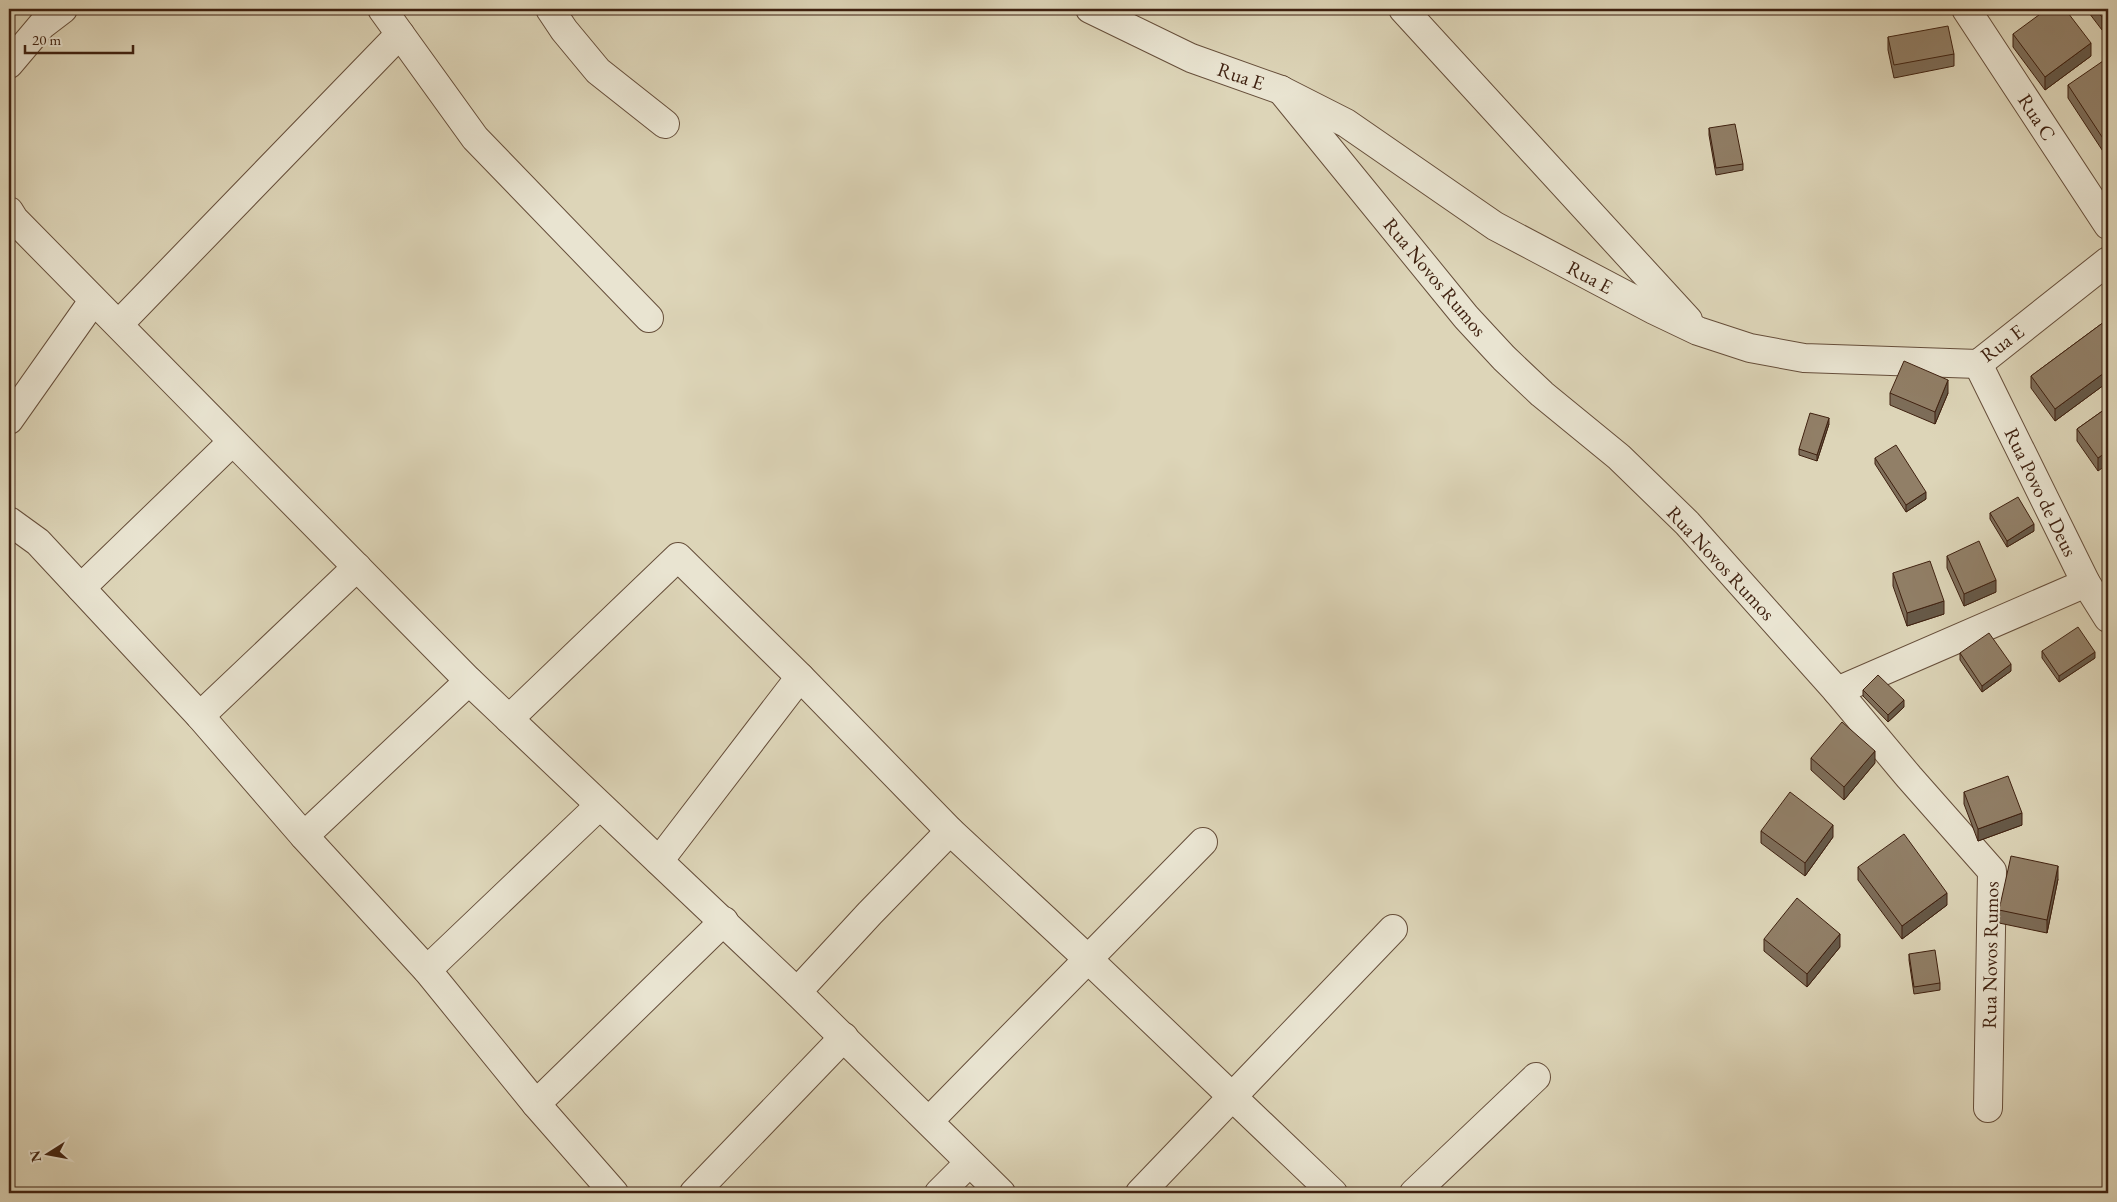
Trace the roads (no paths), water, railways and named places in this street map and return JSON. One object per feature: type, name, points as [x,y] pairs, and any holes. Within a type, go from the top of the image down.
[{"type":"street","points":[[9,64],[42,25],[64,9]]},
{"type":"street","points":[[382,9],[475,138],[650,318]]},
{"type":"street","points":[[550,9],[564,30],[598,71],[665,124]]},
{"type":"street","name":"Rua E","points":[[1090,9],[1191,58],[1281,90],[1346,123],[1495,226],[1654,310],[1698,331],[1750,348],[1804,358],[1978,364],[2108,261]]},
{"type":"street","points":[[1403,9],[1698,331]]},
{"type":"street","name":"Rua C","points":[[1966,9],[2108,225]]},
{"type":"street","points":[[119,324],[400,34]]},
{"type":"street","name":"Rua Novos Rumos","points":[[1281,90],[1466,317],[1504,358],[1542,394],[1619,458],[1687,523],[1837,691],[1909,777],[1992,871],[1988,1108]]},
{"type":"street","points":[[9,211],[93,301],[119,324],[232,442],[468,681],[599,806],[724,921],[930,1121],[969,1163],[1001,1193]]},
{"type":"street","points":[[9,420],[93,301]]},
{"type":"street","name":"Rua Povo de Deus","points":[[1978,364],[2086,583],[2108,618]]},
{"type":"street","points":[[81,588],[232,442]]},
{"type":"street","points":[[9,521],[38,542],[135,649],[200,716],[304,836],[427,970],[536,1104],[614,1193]]},
{"type":"street","points":[[509,719],[678,557],[800,677],[950,831],[1089,960],[1231,1098],[1333,1193]]},
{"type":"street","points":[[200,716],[357,567]]},
{"type":"street","points":[[1837,691],[2086,583]]},
{"type":"street","points":[[659,861],[800,677]]},
{"type":"street","points":[[304,836],[468,681]]},
{"type":"street","points":[[427,970],[599,806]]},
{"type":"street","points":[[797,992],[870,912],[950,831]]},
{"type":"street","points":[[930,1121],[1203,842]]},
{"type":"street","points":[[536,1104],[724,921]]},
{"type":"street","points":[[1140,1193],[1393,929]]},
{"type":"street","points":[[694,1193],[844,1037]]},
{"type":"street","points":[[1414,1193],[1536,1077]]},
{"type":"street","points":[[938,1193],[969,1163]]}]
